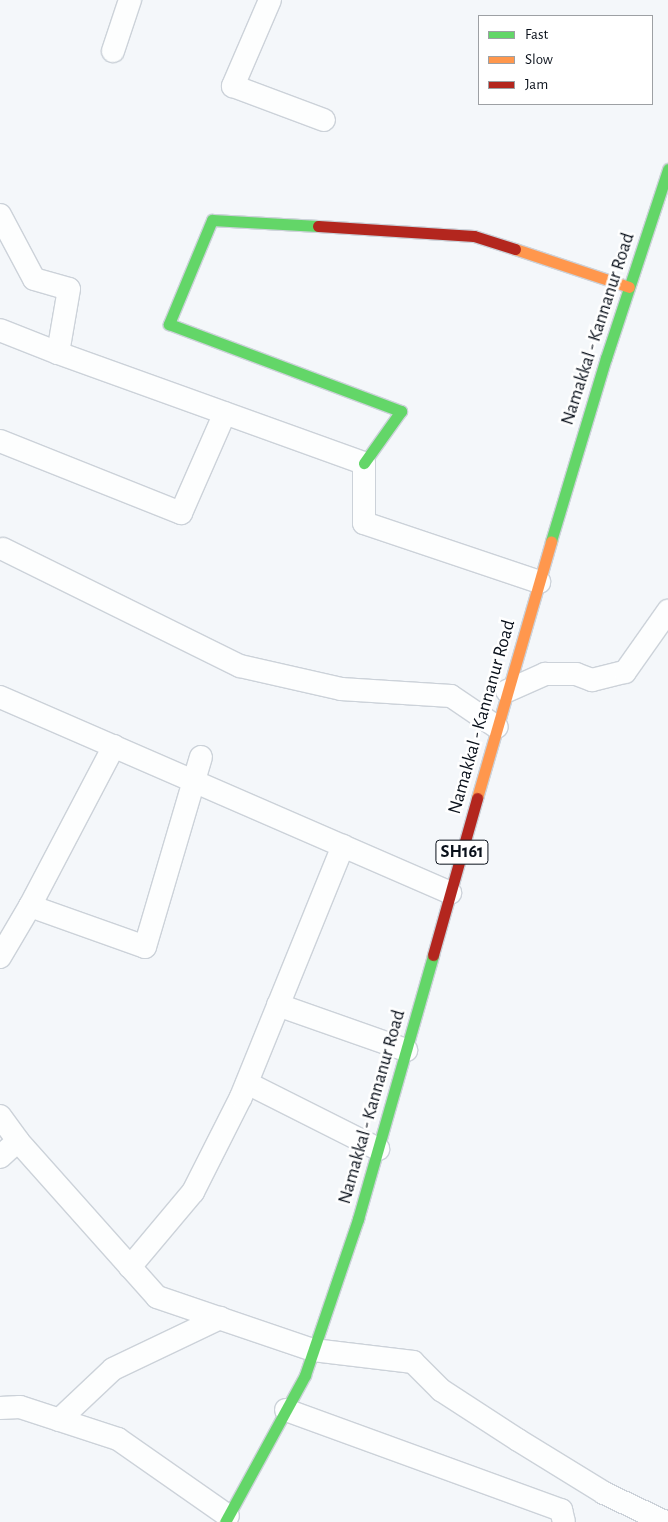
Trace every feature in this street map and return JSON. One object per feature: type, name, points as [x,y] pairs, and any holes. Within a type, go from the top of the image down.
[{"type":"main road","name":"Namakkal - Kannanur Road","points":[[227,1519],[305,1375],[358,1219],[539,582],[668,169]]},
{"type":"main road","points":[[364,463],[400,411],[169,324],[212,220],[474,236],[630,287]]},
{"type":"street","points":[[113,51],[130,0]]},
{"type":"street","points":[[270,0],[233,86],[324,120]]},
{"type":"street","points":[[0,215],[34,279],[69,289],[58,353]]},
{"type":"street","points":[[0,330],[58,353],[364,463],[364,522],[539,582]]},
{"type":"street","points":[[0,441],[181,513],[225,413]]},
{"type":"street","points":[[4,549],[240,666],[341,689],[451,696],[497,727]]},
{"type":"street","points":[[507,691],[545,674],[576,674],[592,680],[625,672],[668,611]]},
{"type":"street","points":[[0,697],[450,893]]},
{"type":"street","points":[[0,957],[30,906],[114,746]]},
{"type":"street","points":[[30,906],[145,948],[192,781],[201,757]]},
{"type":"street","points":[[130,1267],[193,1192],[247,1083],[343,846]]},
{"type":"street","points":[[278,1005],[406,1050]]},
{"type":"street","points":[[247,1083],[378,1149]]},
{"type":"street","points":[[0,1116],[18,1141],[157,1297],[313,1350],[413,1362],[441,1390],[518,1440],[604,1493],[665,1522]]},
{"type":"street","points":[[0,1157],[18,1141]]},
{"type":"street","points":[[59,1420],[113,1369],[220,1318]]},
{"type":"street","points":[[0,1408],[20,1407],[118,1439],[227,1519]]},
{"type":"street","points":[[286,1410],[560,1510],[564,1522]]},
{"type":"traffic: fast","points":[[551,541],[606,358],[668,169]]},
{"type":"traffic: fast","points":[[318,226],[212,220],[169,324],[401,411],[364,463]]},
{"type":"traffic: fast","points":[[225,1522],[305,1375],[358,1219],[433,955]]},
{"type":"traffic: slow","points":[[515,249],[629,287]]},
{"type":"traffic: slow","points":[[477,798],[551,541]]},
{"type":"traffic: jam","points":[[318,226],[474,236],[515,249]]},
{"type":"traffic: jam","points":[[433,955],[477,798]]}]
